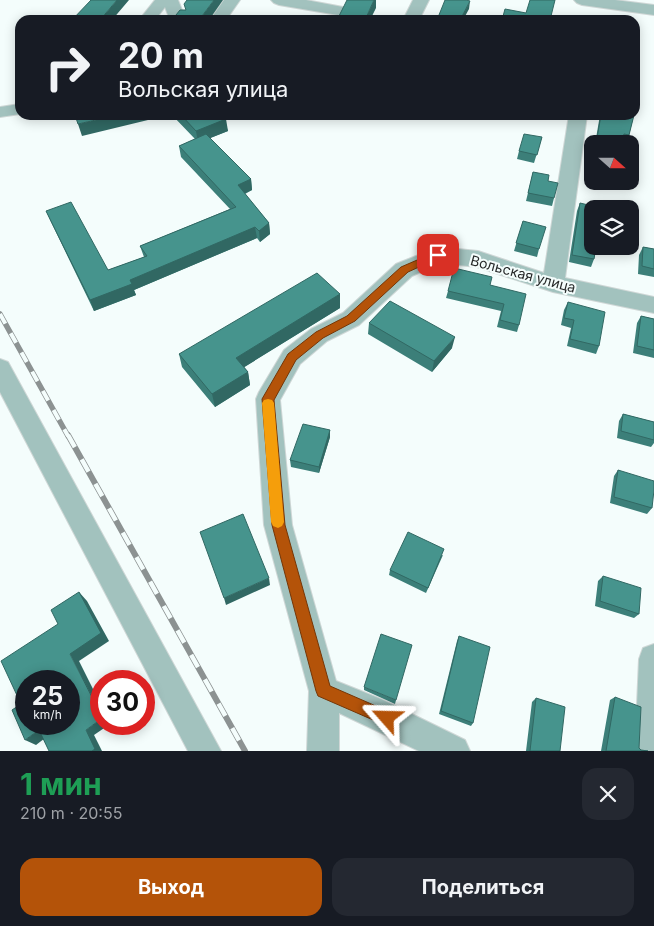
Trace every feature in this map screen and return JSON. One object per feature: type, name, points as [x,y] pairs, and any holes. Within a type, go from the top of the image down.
[{"type":"street","points":[[151,15],[163,0]]},
{"type":"street","points":[[170,0],[176,15]]},
{"type":"street","points":[[222,15],[232,0]]},
{"type":"street","points":[[279,0],[338,10]]},
{"type":"street","points":[[413,15],[419,0]]},
{"type":"street","points":[[582,0],[619,8],[654,10]]},
{"type":"street","points":[[0,112],[15,110]]},
{"type":"street","points":[[553,284],[577,120]]},
{"type":"street","name":"Вольская улица","points":[[323,751],[324,691],[278,525],[268,399],[292,357],[319,335],[351,318],[404,270],[438,255],[478,259],[553,284],[654,305]]},
{"type":"street","points":[[0,369],[203,750]]},
{"type":"street","points":[[651,751],[654,659]]},
{"type":"street","points":[[324,691],[370,710],[454,751]]},
{"type":"building","points":[[91,0],[117,0],[104,15],[77,15]]},
{"type":"building","points":[[187,0],[214,0],[203,15],[176,15],[180,10],[186,10],[184,4]]},
{"type":"building","points":[[347,0],[374,0],[367,15],[340,15]]},
{"type":"building","points":[[445,0],[470,1],[463,15],[439,15]]},
{"type":"building","points":[[530,0],[555,0],[551,15],[503,15],[505,9],[526,13]]},
{"type":"building","points":[[77,120],[96,120],[78,124]]},
{"type":"building","points":[[186,120],[224,120],[196,131]]},
{"type":"building","points":[[600,120],[633,120],[629,135],[598,135]]},
{"type":"building","points":[[206,134],[251,179],[238,185],[269,223],[259,231],[255,227],[130,280],[132,284],[90,300],[46,211],[71,202],[108,270],[147,256],[140,246],[236,207],[179,146]]},
{"type":"building","points":[[524,134],[542,137],[537,155],[519,151]]},
{"type":"building","points":[[533,172],[549,175],[548,181],[558,183],[554,198],[528,193]]},
{"type":"building","points":[[580,203],[584,204],[584,255],[595,255],[594,259],[572,255]]},
{"type":"building","points":[[523,221],[546,227],[539,249],[516,243]]},
{"type":"building","points":[[643,247],[654,249],[654,269],[642,266]]},
{"type":"building","points":[[454,268],[492,277],[490,285],[526,294],[519,325],[500,320],[504,304],[448,291]]},
{"type":"building","points":[[317,273],[340,294],[236,358],[248,372],[212,394],[179,354]]},
{"type":"building","points":[[390,301],[455,337],[434,361],[369,323]]},
{"type":"building","points":[[568,302],[605,312],[599,346],[570,339],[574,320],[564,318]]},
{"type":"building","points":[[641,316],[654,319],[654,350],[637,346]]},
{"type":"building","points":[[623,414],[654,422],[654,440],[621,431]]},
{"type":"building","points":[[303,424],[330,430],[319,467],[290,460]]},
{"type":"building","points":[[618,470],[654,481],[652,508],[614,497]]},
{"type":"building","points":[[243,514],[269,578],[224,598],[200,532]]},
{"type":"building","points":[[408,532],[444,549],[428,588],[390,570]]},
{"type":"building","points":[[603,576],[641,588],[639,614],[600,601]]},
{"type":"building","points":[[79,592],[101,633],[70,654],[78,670],[15,670],[15,691],[1,661],[58,624],[51,610]]},
{"type":"building","points":[[381,634],[412,645],[396,700],[364,687]]},
{"type":"building","points":[[459,636],[490,647],[473,723],[441,711]]},
{"type":"building","points":[[80,674],[90,693],[90,727],[86,730],[95,749],[92,751],[49,751],[41,735],[80,735]]},
{"type":"building","points":[[615,697],[641,707],[639,748],[648,751],[606,751]]},
{"type":"building","points":[[536,698],[565,707],[560,751],[530,751]]},
{"type":"building","points":[[23,735],[32,735],[25,740]]},
{"type":"railway","points":[[0,314],[68,436]]},
{"type":"railway","points":[[68,435],[245,751]]},
{"type":"slow traffic","points":[[268,403],[278,522]]},
{"type":"route","points":[[387,718],[324,691],[278,525],[268,399],[292,357],[319,335],[351,318],[404,270],[438,255]]}]
